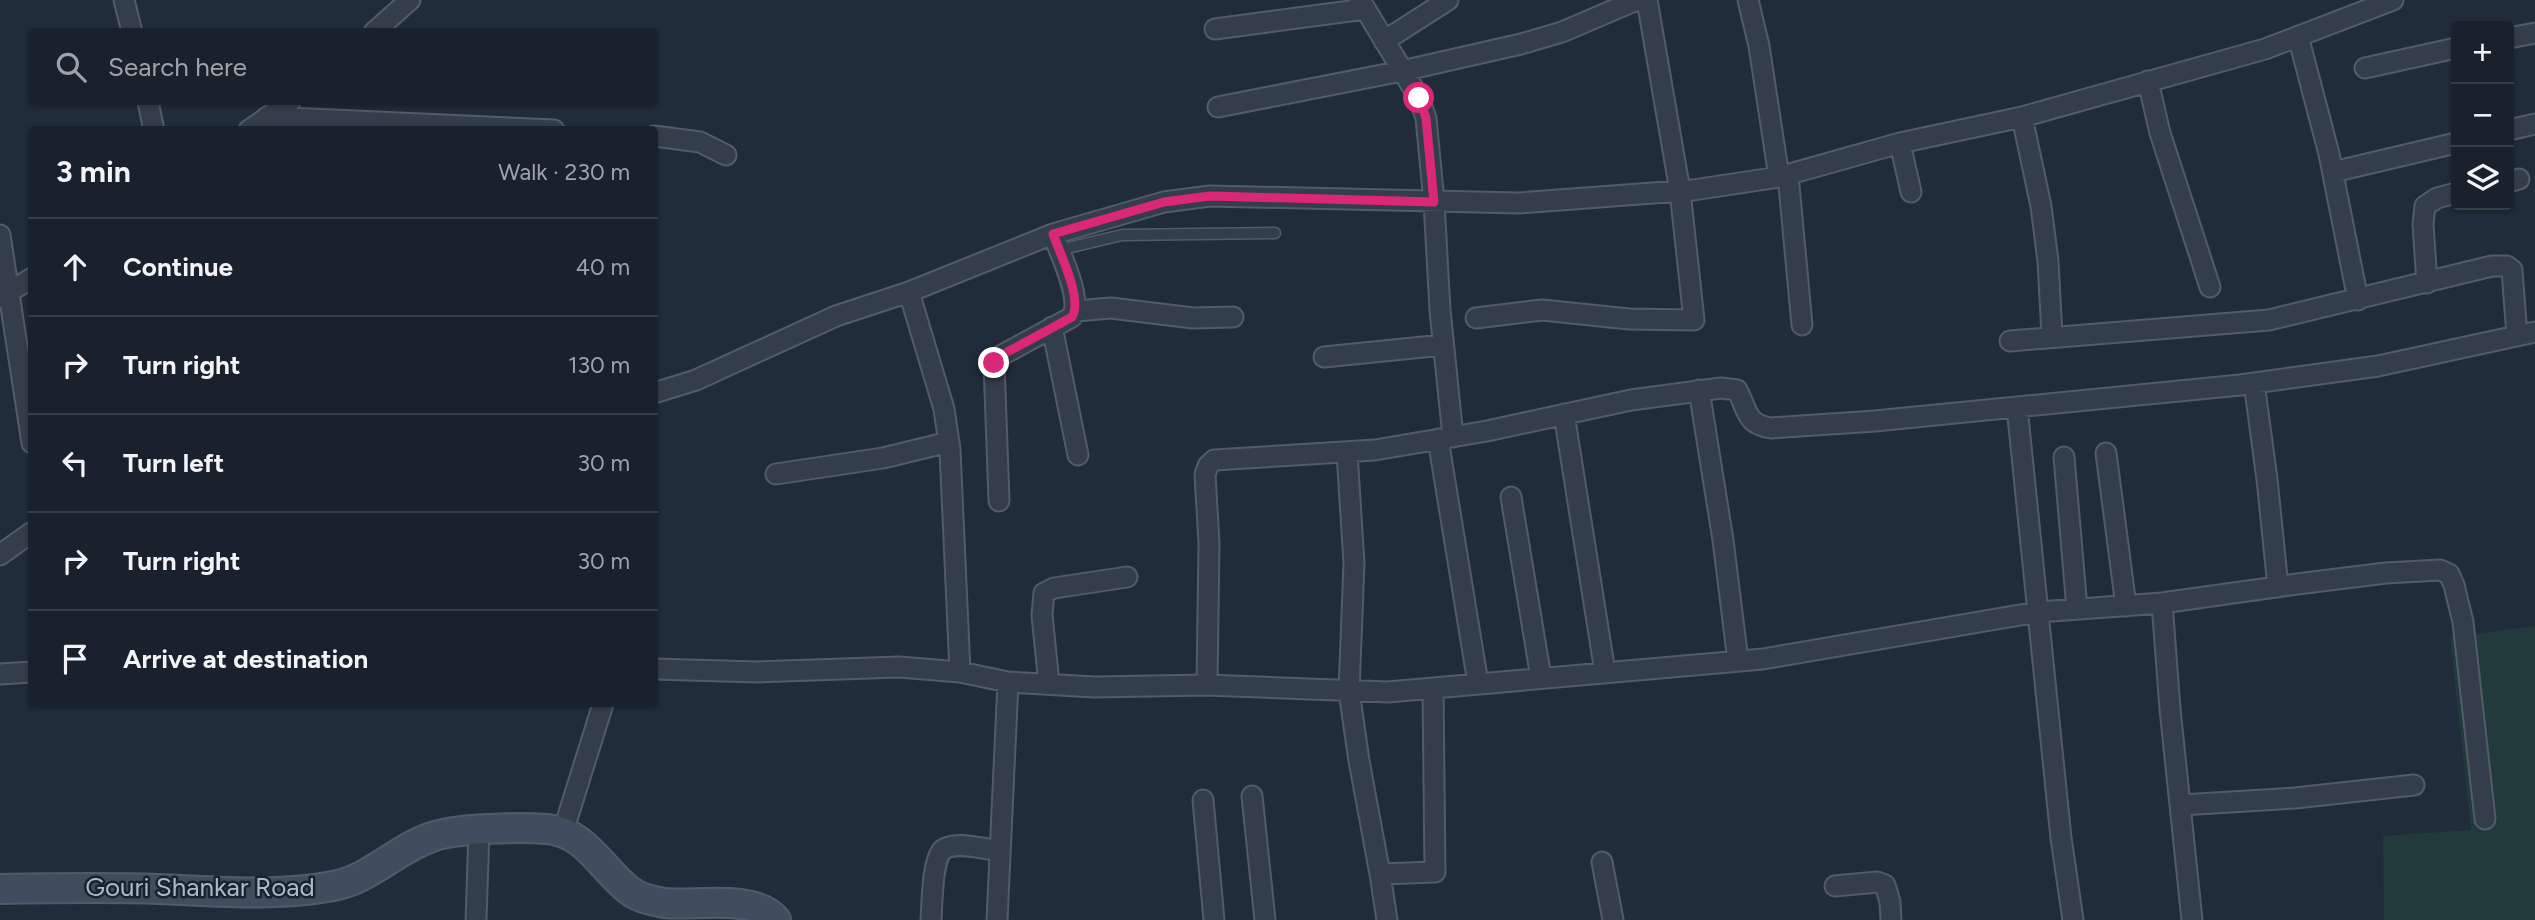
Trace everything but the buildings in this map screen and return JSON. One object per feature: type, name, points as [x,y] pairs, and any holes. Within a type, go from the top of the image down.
[{"type":"street","points":[[124,0],[131,28]]},
{"type":"street","points":[[378,28],[410,0]]},
{"type":"street","points":[[1384,41],[1448,0]]},
{"type":"street","points":[[1218,107],[1402,71],[1521,44],[1562,32],[1637,0]]},
{"type":"street","points":[[1476,318],[1542,310],[1629,319],[1693,320],[1681,191],[1647,0]]},
{"type":"street","points":[[1748,0],[1784,176],[1802,325]]},
{"type":"street","points":[[658,392],[696,380],[836,316],[1056,242],[1164,202],[1210,196],[1519,203],[1681,191],[1784,176],[1900,143],[2022,117],[2265,49],[2393,0]]},
{"type":"street","points":[[1215,29],[1363,4],[1419,98],[1426,118],[1434,202],[1443,345],[1445,438],[1478,684]]},
{"type":"street","points":[[2514,37],[2535,33]]},
{"type":"street","points":[[2298,36],[2333,172],[2358,300]]},
{"type":"street","points":[[2365,68],[2451,49]]},
{"type":"street","points":[[2148,81],[2160,133],[2210,287]]},
{"type":"street","points":[[149,105],[153,126]]},
{"type":"street","points":[[254,126],[285,105]]},
{"type":"street","points":[[267,117],[325,125],[371,126]]},
{"type":"street","points":[[2022,117],[2043,219],[2052,336]]},
{"type":"street","points":[[2514,129],[2535,124]]},
{"type":"street","points":[[658,137],[700,142],[726,155]]},
{"type":"street","points":[[1900,143],[1911,192]]},
{"type":"street","points":[[2333,172],[2451,144]]},
{"type":"street","points":[[2427,282],[2423,224],[2425,206],[2430,201],[2451,194]]},
{"type":"street","points":[[0,235],[5,295],[28,421]]},
{"type":"street","points":[[999,501],[994,363],[1000,356],[1072,317],[1076,311],[1072,288],[1056,242]]},
{"type":"street","points":[[1207,685],[1209,555],[1205,488],[1208,466],[1214,460],[1375,450],[1631,400],[1721,388],[1737,390],[1749,418],[1756,426],[1771,428],[1875,421],[2254,383],[2378,366],[2526,334],[2512,270],[2507,266],[2492,266],[2269,320],[2010,341]]},
{"type":"street","points":[[5,295],[28,281]]},
{"type":"street","points":[[909,292],[943,409],[949,442],[955,520],[960,672]]},
{"type":"street","points":[[1076,311],[1111,308],[1193,318],[1233,317]]},
{"type":"street","points":[[1052,327],[1078,455]]},
{"type":"street","points":[[1324,357],[1443,345]]},
{"type":"street","points":[[2254,383],[2278,587]]},
{"type":"street","points":[[1699,390],[1723,540],[1738,661]]},
{"type":"street","points":[[2018,407],[2061,838],[2073,920]]},
{"type":"street","points":[[1564,414],[1605,672]]},
{"type":"street","points":[[776,474],[883,458],[949,442]]},
{"type":"street","points":[[1347,453],[1354,563],[1349,691],[1387,920]]},
{"type":"street","points":[[2106,453],[2126,606]]},
{"type":"street","points":[[2064,457],[2077,609]]},
{"type":"street","points":[[1511,497],[1541,678]]},
{"type":"street","points":[[0,555],[28,535]]},
{"type":"street","points":[[658,669],[758,672],[899,667],[960,672],[1008,682],[1094,687],[1207,685],[1388,692],[1763,659],[2038,612],[2162,603],[2429,570],[2449,574],[2463,622],[2485,819]]},
{"type":"street","points":[[1049,684],[1042,615],[1044,593],[1054,588],[1126,577]]},
{"type":"street","points":[[2162,603],[2192,920]]},
{"type":"street","points":[[0,674],[28,671]]},
{"type":"street","points":[[998,920],[1008,682]]},
{"type":"street","points":[[1380,874],[1435,872],[1433,688]]},
{"type":"street","points":[[602,707],[563,832],[587,848],[630,891],[644,898],[690,911],[730,903],[757,908],[776,920]]},
{"type":"street","points":[[2180,805],[2295,798],[2414,785]]},
{"type":"street","points":[[1252,796],[1265,920]]},
{"type":"street","points":[[1203,800],[1214,920]]},
{"type":"street","name":"Gouri Shankar Road","points":[[0,889],[147,888],[271,892],[334,886],[363,877],[405,850],[432,837],[479,830],[547,829],[563,832]]},
{"type":"street","points":[[476,920],[479,830]]},
{"type":"street","points":[[931,920],[939,854],[945,848],[957,846],[1000,851]]},
{"type":"street","points":[[1602,862],[1613,920]]},
{"type":"street","points":[[1835,886],[1877,882],[1885,885],[1891,920]]},
{"type":"lane","points":[[1056,242],[1122,235],[1275,233]]},
{"type":"green space","points":[[2535,626],[2535,920],[2384,920],[2383,836],[2471,830],[2450,637]]},
{"type":"route","points":[[994,363],[1000,356],[1072,317],[1076,311],[1072,288],[1053,234],[1164,202],[1210,196],[1434,202],[1426,118],[1419,98]]}]
